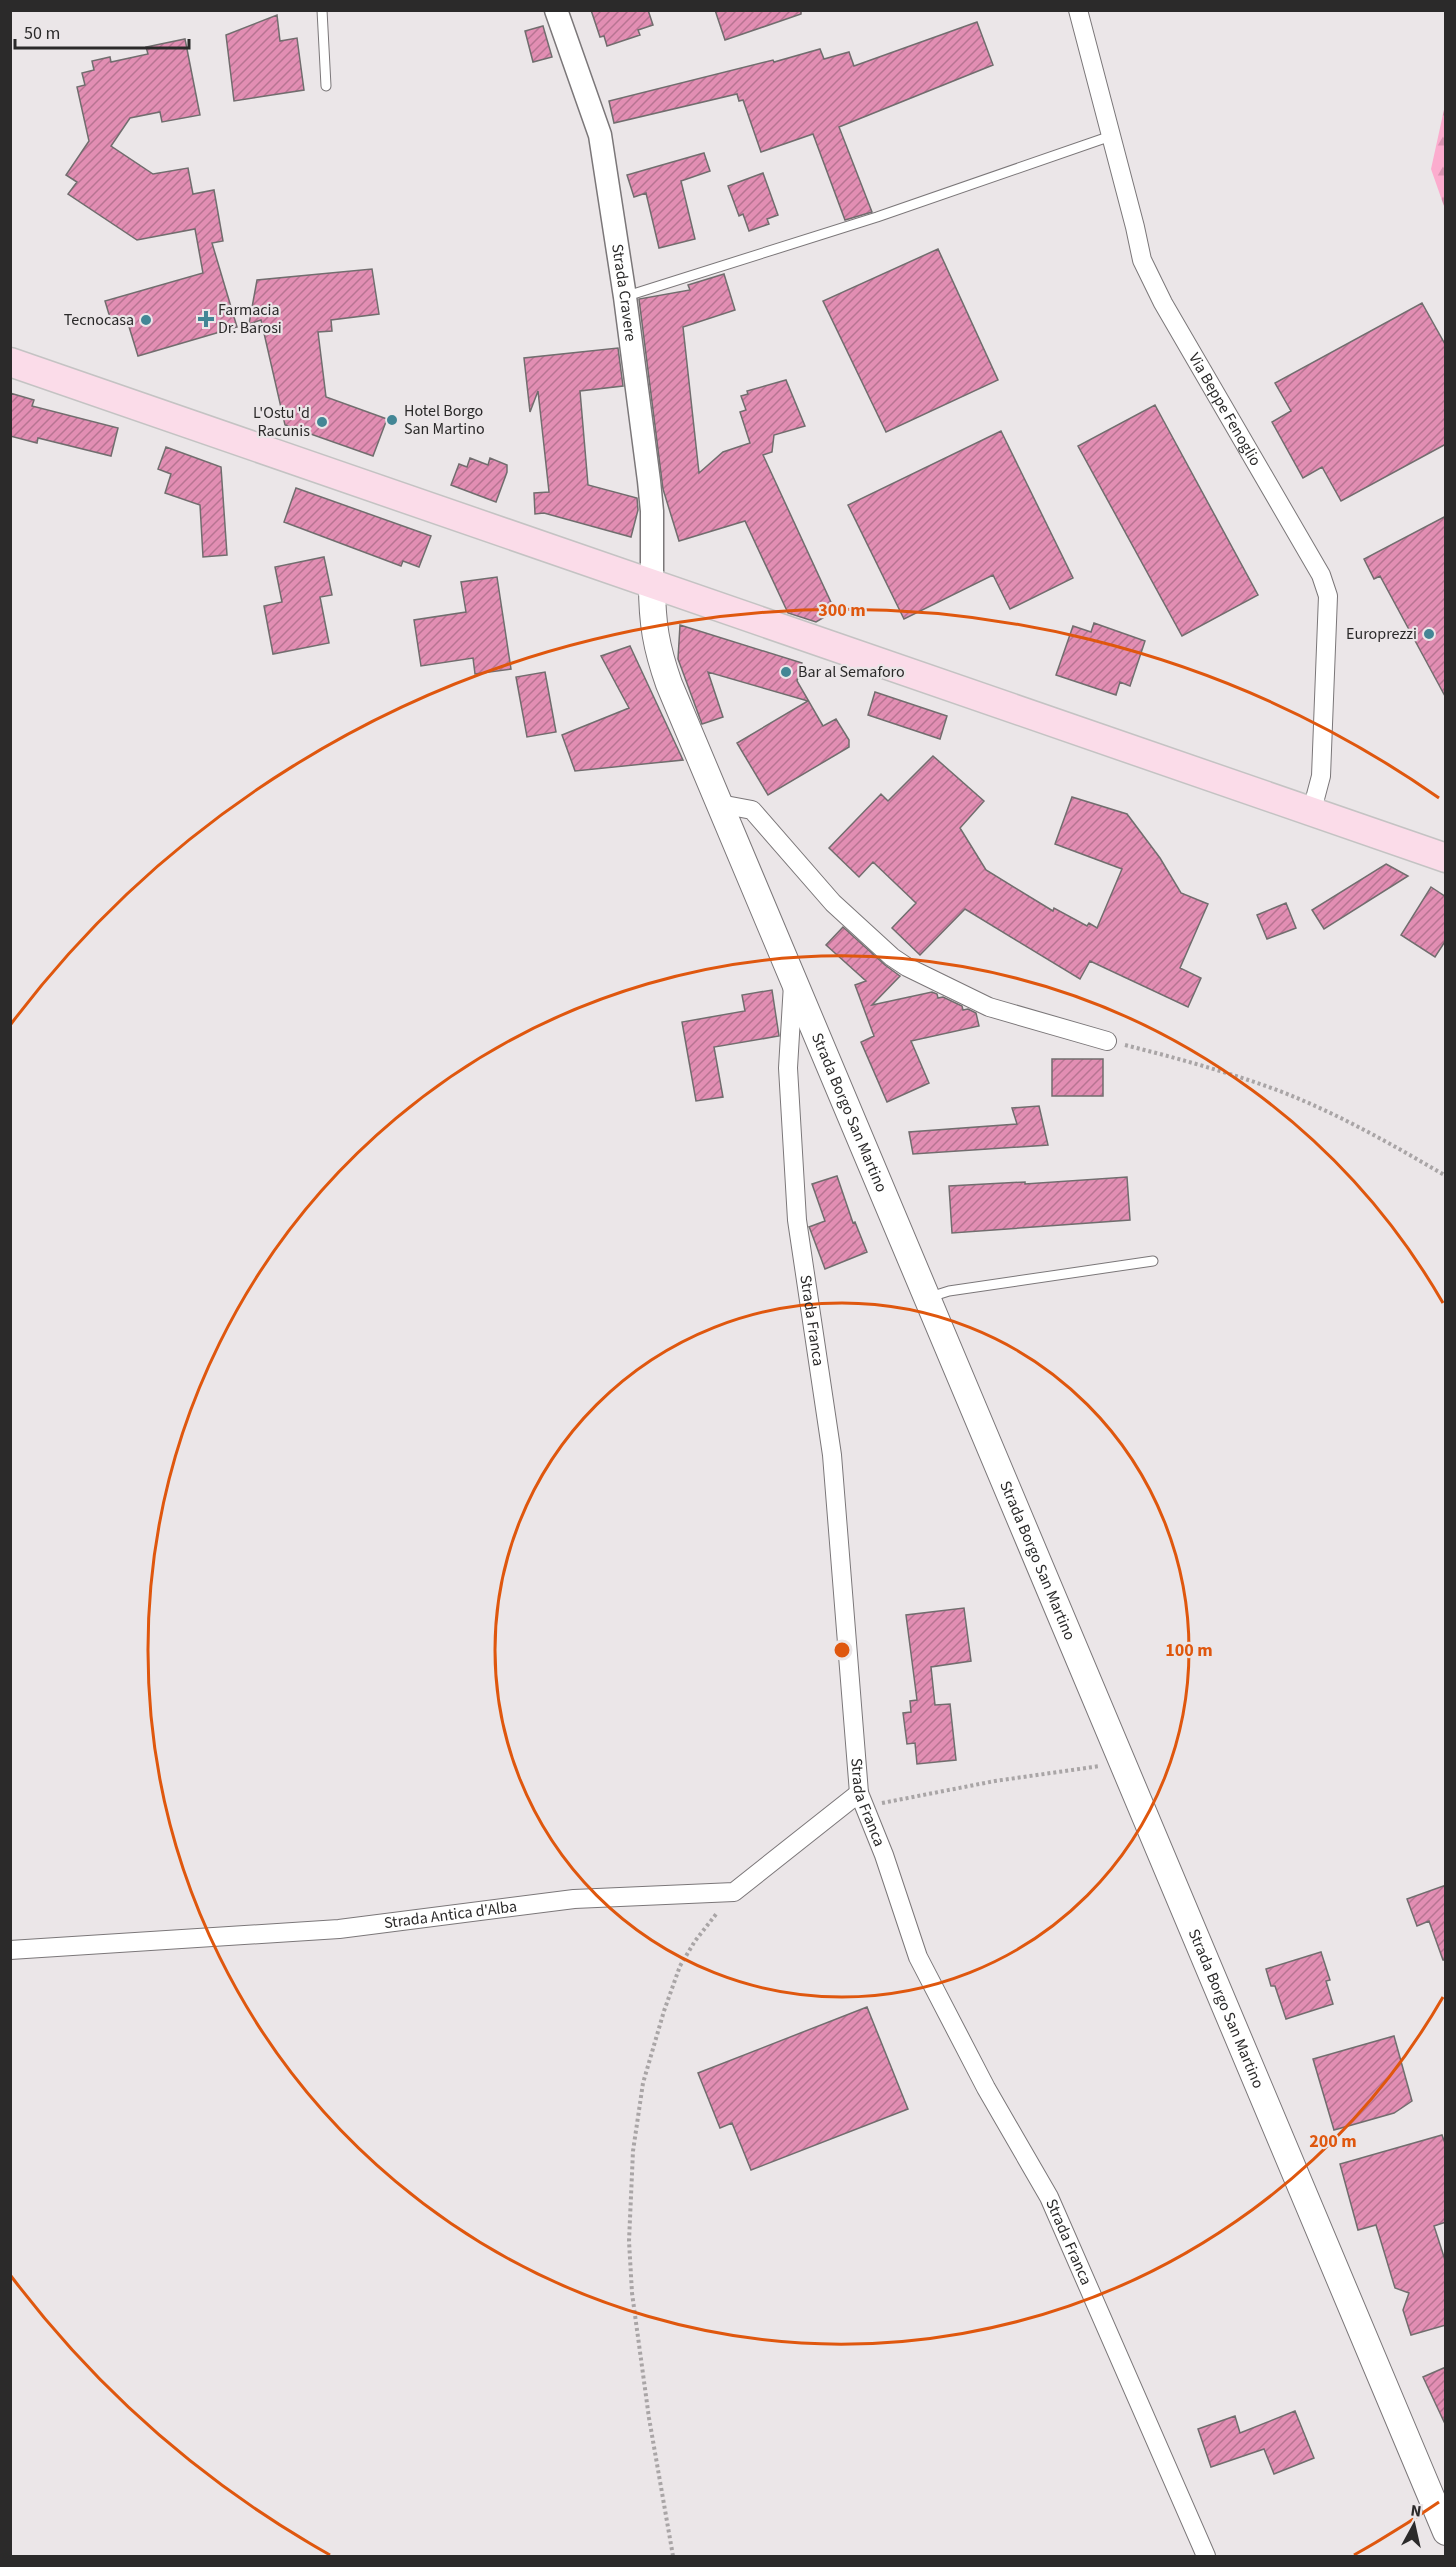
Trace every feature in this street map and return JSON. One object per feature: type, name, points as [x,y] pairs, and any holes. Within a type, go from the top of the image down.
[{"type":"main road","points":[[10,362],[1446,858]]},
{"type":"main road","name":"Strada Borgo San Martino","points":[[652,584],[652,615],[656,649],[1446,2532]]},
{"type":"street","name":"Strada Cravere","points":[[556,10],[600,135],[625,297],[652,511],[652,584]]},
{"type":"street","name":"Via Beppe Fenoglio","points":[[1078,10],[1147,272],[1321,576],[1328,596],[1321,776],[1312,810]]},
{"type":"street","points":[[720,804],[752,810],[832,903],[892,957],[907,967],[989,1007],[1107,1041]]},
{"type":"street","name":"Strada Franca","points":[[793,979],[788,1068],[797,1220],[832,1455],[862,1800],[884,1855],[918,1957],[986,2088],[1048,2197],[1206,2556]]},
{"type":"street","points":[[734,1892],[862,1800]]},
{"type":"street","name":"Strada Antica d'Alba","points":[[10,1950],[339,1929],[574,1899],[734,1892]]},
{"type":"lane","points":[[322,10],[326,86]]},
{"type":"lane","points":[[625,297],[877,217],[1111,136]]},
{"type":"lane","points":[[928,1297],[949,1291],[1153,1261]]},
{"type":"path","points":[[1107,1041],[1200,1064],[1268,1087],[1392,1146],[1446,1176]]},
{"type":"path","points":[[862,1800],[1124,1763]]},
{"type":"path","points":[[673,2556],[649,2418],[632,2293],[629,2241],[633,2151],[651,2049],[680,1966],[695,1941],[734,1892]]},
{"type":"green space","points":[[1445,105],[1445,209],[1431,169]]},
{"type":"building","points":[[591,10],[648,10],[653,25],[638,30],[640,35],[607,46],[604,36],[600,37]]},
{"type":"building","points":[[715,10],[801,10],[801,14],[725,40]]},
{"type":"building","points":[[277,15],[280,41],[297,38],[304,90],[234,101],[226,35]]},
{"type":"building","points":[[977,22],[993,65],[839,127],[872,212],[845,220],[813,134],[761,152],[743,100],[739,101],[737,94],[614,123],[609,101],[820,49],[824,59],[849,52],[854,66]]},
{"type":"building","points":[[543,26],[552,57],[533,62],[525,31]]},
{"type":"building","points":[[185,39],[200,115],[162,122],[160,112],[130,118],[111,146],[153,174],[188,168],[193,194],[214,190],[223,241],[212,243],[237,327],[138,356],[126,317],[111,321],[105,301],[203,273],[195,229],[137,240],[68,194],[77,182],[66,175],[89,141],[77,87],[85,85],[82,73],[94,70],[92,61],[110,57],[111,62],[148,54],[146,47]]},
{"type":"building","points":[[704,153],[710,171],[681,181],[695,239],[659,248],[646,193],[634,197],[627,175]]},
{"type":"building","points":[[763,173],[778,215],[767,219],[769,224],[749,231],[743,214],[739,216],[728,186]]},
{"type":"building","points":[[938,249],[998,380],[886,432],[823,301]]},
{"type":"building","points":[[372,269],[379,314],[331,320],[332,331],[318,332],[326,397],[387,419],[373,456],[285,425],[261,320],[249,324],[257,280]]},
{"type":"building","points":[[724,274],[735,310],[683,327],[699,473],[723,452],[750,443],[740,412],[746,410],[741,396],[748,394],[747,391],[786,380],[805,426],[774,435],[772,452],[763,455],[835,611],[816,622],[788,613],[745,521],[679,541],[663,489],[639,299],[690,290],[688,285]]},
{"type":"building","points":[[1422,303],[1446,346],[1446,444],[1341,501],[1322,467],[1303,478],[1272,422],[1291,411],[1275,383]]},
{"type":"building","points":[[618,348],[623,386],[580,391],[588,485],[637,498],[638,510],[631,537],[544,513],[535,514],[534,493],[549,492],[538,391],[530,412],[524,358]]},
{"type":"building","points":[[10,393],[34,400],[32,406],[118,428],[111,456],[38,438],[37,443],[10,436]]},
{"type":"building","points":[[1155,405],[1258,595],[1182,636],[1078,446]]},
{"type":"building","points":[[1001,431],[1073,578],[1010,609],[993,575],[904,619],[848,505]]},
{"type":"building","points":[[166,447],[221,467],[227,555],[203,557],[200,505],[165,493],[171,474],[158,469]]},
{"type":"building","points":[[470,458],[488,465],[490,458],[507,465],[507,472],[496,502],[451,485],[459,464],[467,467]]},
{"type":"building","points":[[296,488],[431,536],[419,567],[403,561],[401,566],[284,522]]},
{"type":"building","name":"Europrezzi","points":[[1446,516],[1446,698],[1380,576],[1374,579],[1364,559]]},
{"type":"building","points":[[324,557],[332,595],[320,597],[329,643],[273,654],[264,606],[282,602],[275,567]]},
{"type":"building","points":[[497,577],[511,669],[475,674],[473,658],[421,666],[414,620],[466,612],[461,582]]},
{"type":"building","points":[[1094,623],[1145,641],[1130,686],[1120,682],[1116,695],[1056,675],[1073,626],[1091,632]]},
{"type":"building","points":[[680,625],[802,663],[797,681],[823,726],[836,719],[849,740],[849,747],[768,795],[737,743],[808,701],[708,672],[723,717],[702,724],[678,659]]},
{"type":"building","points":[[630,646],[683,760],[575,771],[562,735],[629,708],[601,656]]},
{"type":"building","points":[[545,672],[556,732],[527,737],[516,677]]},
{"type":"building","points":[[875,692],[947,716],[940,739],[868,715]]},
{"type":"building","points":[[933,756],[984,801],[960,828],[986,870],[1053,911],[1054,908],[1087,926],[1089,923],[1097,928],[1122,869],[1055,844],[1072,797],[1127,814],[1160,858],[1181,893],[1208,904],[1180,968],[1201,978],[1188,1007],[1090,961],[1080,979],[965,909],[920,955],[892,928],[916,903],[873,862],[859,877],[829,848],[881,794],[888,801]]},
{"type":"building","points":[[1386,864],[1408,876],[1324,929],[1312,910]]},
{"type":"building","points":[[1431,887],[1446,897],[1446,940],[1435,957],[1401,935]]},
{"type":"building","points":[[1286,903],[1296,928],[1267,939],[1257,915]]},
{"type":"building","points":[[843,927],[900,976],[872,1005],[932,992],[937,994],[938,998],[943,997],[962,1006],[963,1010],[968,1009],[976,1013],[979,1026],[911,1041],[929,1083],[887,1102],[861,1042],[874,1036],[855,985],[866,981],[826,945]]},
{"type":"building","points":[[772,990],[779,1036],[714,1047],[723,1097],[696,1101],[682,1022],[745,1011],[742,995]]},
{"type":"building","points":[[1052,1059],[1103,1059],[1103,1096],[1052,1096]]},
{"type":"building","points":[[1039,1106],[1048,1145],[913,1154],[909,1132],[1017,1124],[1012,1108]]},
{"type":"building","points":[[837,1176],[853,1223],[855,1222],[867,1252],[825,1269],[809,1227],[825,1221],[812,1184]]},
{"type":"building","points":[[1127,1177],[1130,1220],[952,1233],[949,1186],[1025,1182],[1025,1184]]},
{"type":"building","points":[[964,1608],[971,1661],[931,1667],[935,1705],[950,1704],[956,1760],[917,1764],[915,1743],[907,1744],[903,1713],[911,1712],[910,1701],[917,1700],[906,1615]]},
{"type":"building","points":[[1446,1885],[1446,1960],[1443,1960],[1429,1921],[1417,1926],[1407,1899]]},
{"type":"building","points":[[1321,1952],[1330,1980],[1326,1981],[1333,2004],[1286,2019],[1275,1986],[1271,1986],[1266,1969]]},
{"type":"building","points":[[867,2007],[908,2109],[751,2170],[732,2123],[720,2128],[698,2073]]},
{"type":"building","points":[[1394,2036],[1412,2101],[1394,2113],[1334,2130],[1313,2059]]},
{"type":"building","points":[[1442,2135],[1446,2146],[1446,2222],[1434,2226],[1446,2263],[1446,2325],[1411,2335],[1403,2310],[1409,2293],[1395,2288],[1376,2225],[1358,2230],[1340,2164]]},
{"type":"building","points":[[1446,2367],[1446,2426],[1423,2377]]},
{"type":"building","points":[[1295,2411],[1314,2458],[1274,2474],[1264,2449],[1211,2467],[1198,2429],[1235,2416],[1240,2433]]},
{"type":"place","name":"Farmacia Dr. Barosi","points":[[206,319]]},
{"type":"place","name":"Tecnocasa","points":[[146,320]]},
{"type":"place","name":"Hotel Borgo San Martino","points":[[392,420]]},
{"type":"place","name":"L'Ostu 'd Racunis","points":[[322,422]]},
{"type":"place","name":"Europrezzi","points":[[1429,634]]},
{"type":"place","name":"Bar al Semaforo","points":[[786,672]]}]
